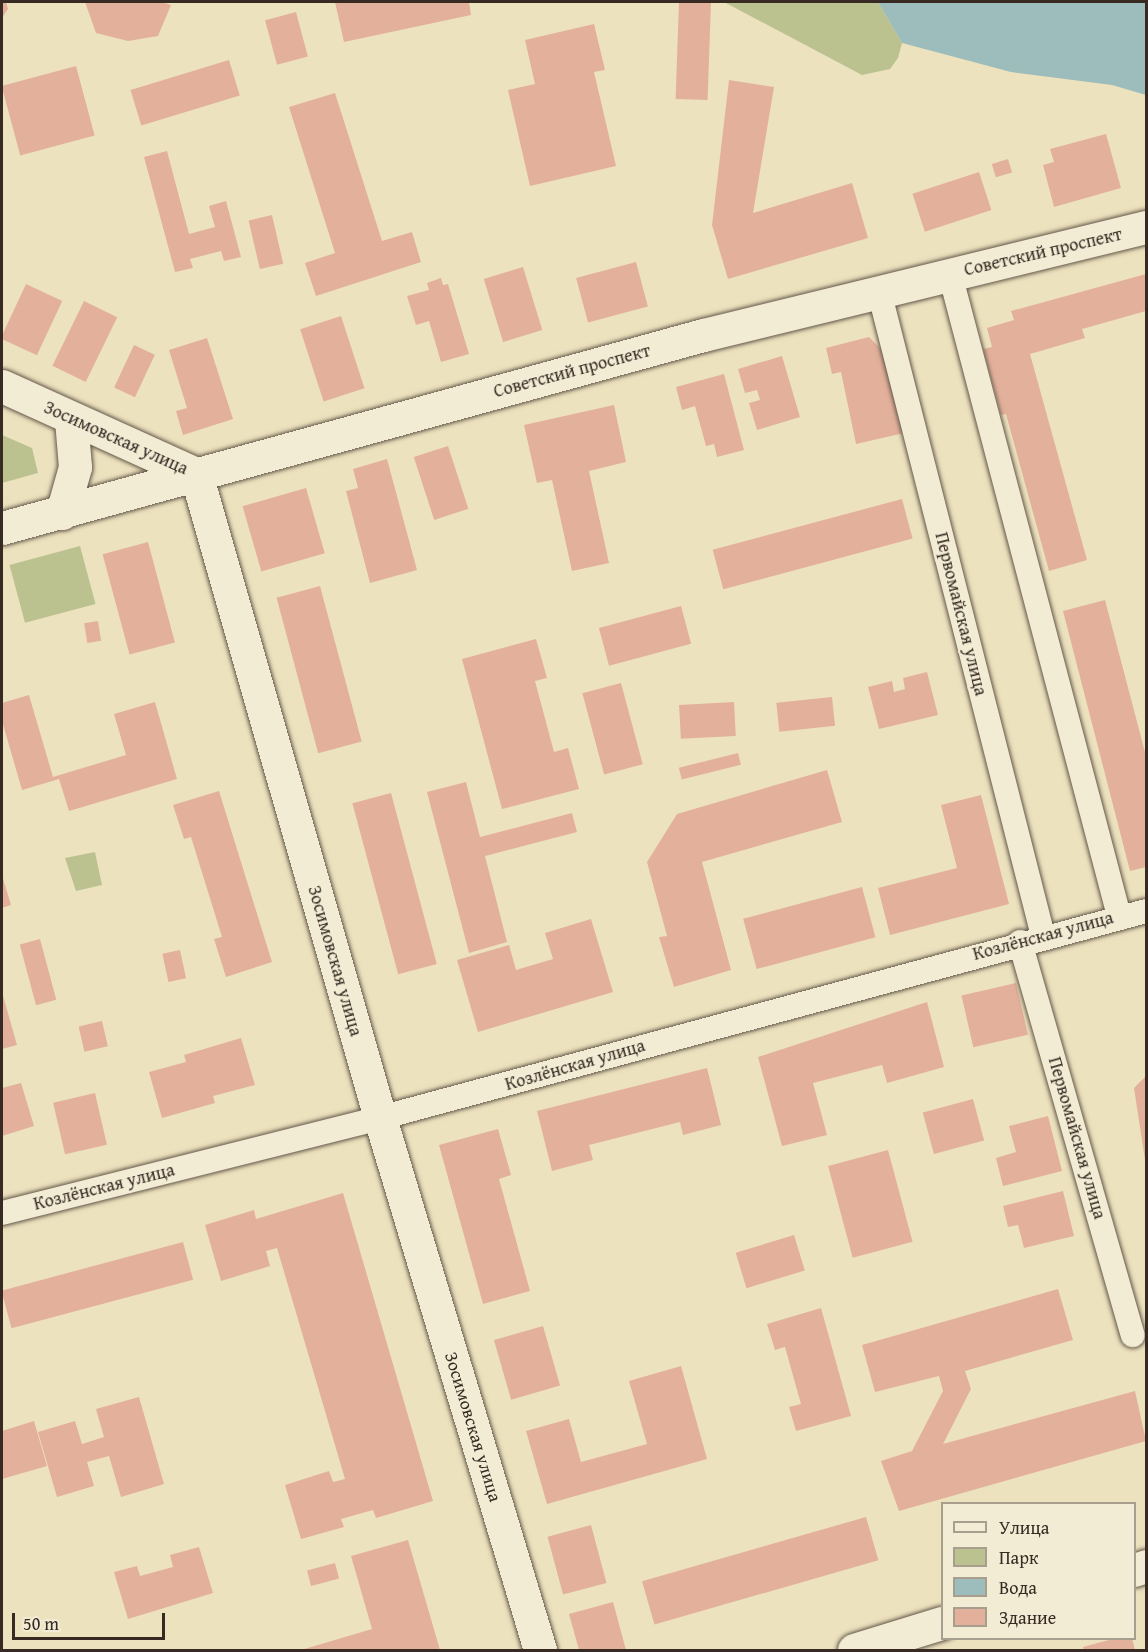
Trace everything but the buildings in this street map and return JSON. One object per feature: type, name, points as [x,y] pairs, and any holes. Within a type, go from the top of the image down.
[{"type":"street","name":"Советский проспект","points":[[2,528],[703,335],[1146,227]]},
{"type":"street","points":[[950,274],[1119,916]]},
{"type":"street","name":"Первомайская улица","points":[[879,291],[1032,939],[1133,1335]]},
{"type":"street","name":"Зосимовская улица","points":[[2,386],[196,474],[380,1118],[540,1650]]},
{"type":"street","points":[[62,513],[75,467],[71,419]]},
{"type":"street","name":"Козлёнская улица","points":[[2,1213],[380,1118],[1032,939],[1146,910]]},
{"type":"street","points":[[854,1650],[941,1623]]},
{"type":"green space","points":[[724,2],[878,2],[902,43],[898,58],[890,69],[862,75]]},
{"type":"green space","points":[[2,435],[32,448],[38,473],[2,483]]},
{"type":"green space","points":[[80,546],[96,604],[25,623],[9,565]]},
{"type":"green space","points":[[95,852],[102,885],[76,891],[65,858]]},
{"type":"water","points":[[878,2],[1146,2],[1146,95],[1112,85],[1011,72],[902,43]]}]
